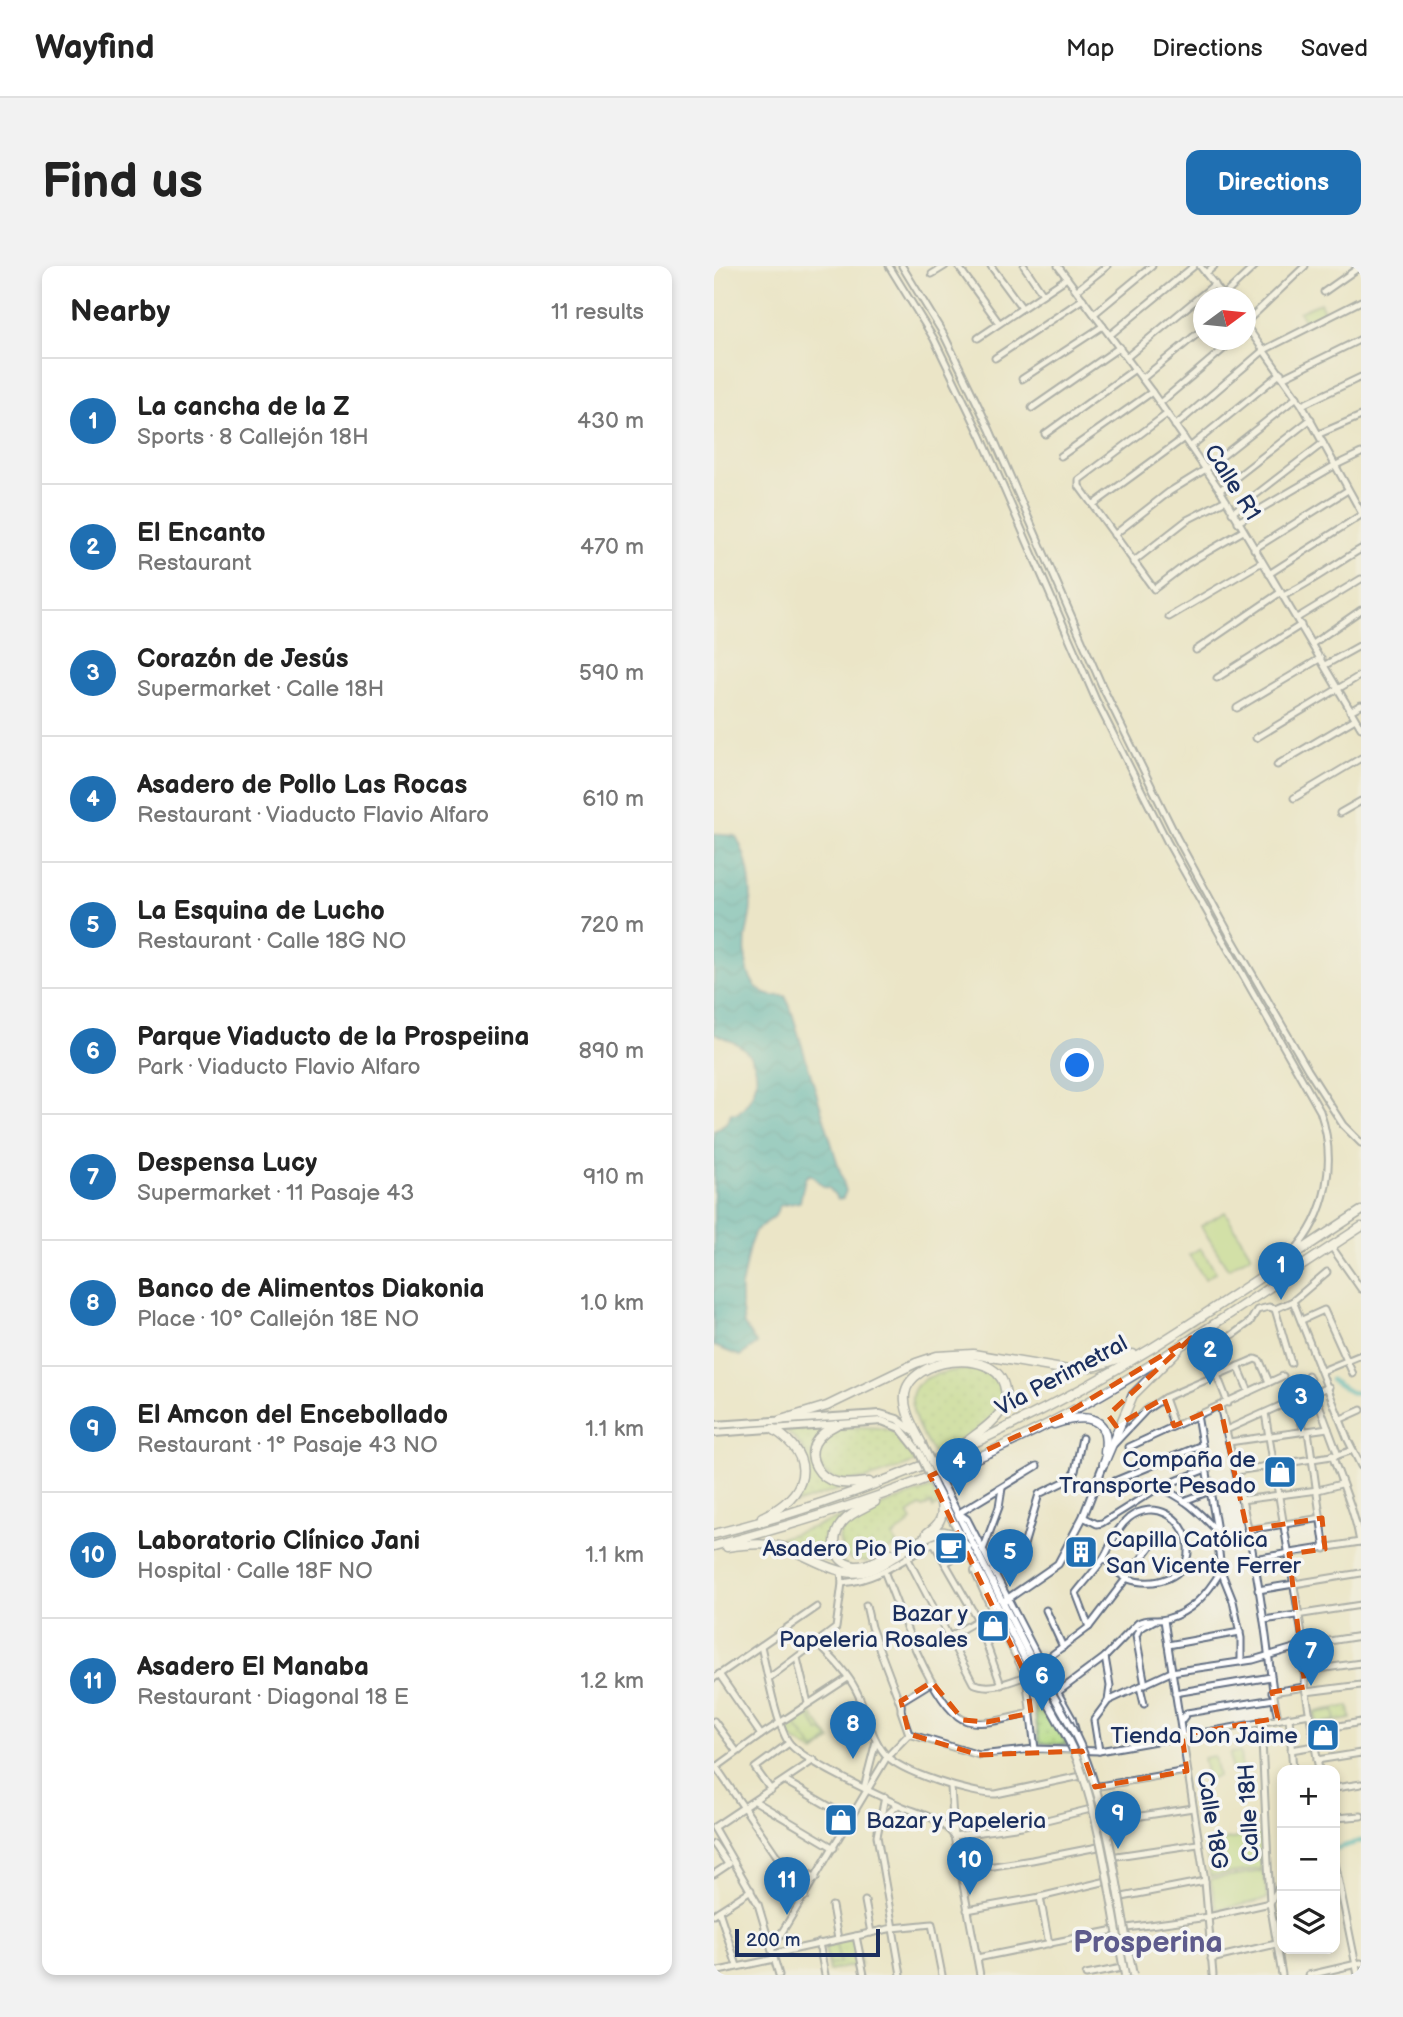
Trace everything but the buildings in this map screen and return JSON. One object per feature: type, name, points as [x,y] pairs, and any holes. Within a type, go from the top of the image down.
[{"type":"highway","name":"Vía Perimetral","points":[[714,1534],[812,1506],[896,1477],[1025,1418],[1152,1348],[1361,1211]]},
{"type":"highway","name":"Vía Perimetral","points":[[714,1547],[817,1518],[887,1494],[990,1452],[1031,1432],[1102,1393],[1191,1338],[1361,1227]]},
{"type":"highway","points":[[1104,1463],[1133,1395],[1191,1338]]},
{"type":"highway","points":[[781,1420],[827,1406],[916,1363],[937,1356],[973,1354],[1074,1370],[1097,1366],[1152,1348]]},
{"type":"highway","points":[[920,1448],[905,1404],[906,1390],[912,1380],[927,1369],[942,1364],[964,1361],[984,1364],[996,1370],[1002,1380],[1006,1392],[1004,1403],[994,1419],[957,1450]]},
{"type":"highway","points":[[1031,1432],[1075,1418],[1091,1419],[1104,1430],[1104,1463]]},
{"type":"highway","points":[[836,1424],[822,1434],[814,1446],[813,1459],[822,1475],[831,1481],[846,1483],[896,1477]]},
{"type":"highway","points":[[733,1529],[774,1512],[789,1501],[799,1487],[803,1471],[799,1454],[792,1443],[766,1426]]},
{"type":"highway","points":[[887,1494],[851,1515],[841,1525],[835,1535],[835,1547],[844,1562],[854,1566],[865,1565],[929,1532],[942,1518],[940,1497]]},
{"type":"highway","points":[[714,1547],[776,1546],[841,1570],[857,1573],[871,1570],[933,1534],[951,1534],[968,1550]]},
{"type":"main road","points":[[766,1426],[781,1420],[887,1415],[906,1425],[940,1487],[958,1512],[1087,1761],[1100,1804],[1129,1975]]},
{"type":"main road","points":[[714,1425],[730,1427],[879,1421],[890,1423],[904,1431],[920,1448]]},
{"type":"main road","points":[[714,1433],[730,1427]]},
{"type":"main road","points":[[1005,1601],[1058,1564],[1083,1517],[1104,1463]]},
{"type":"main road","points":[[940,1487],[940,1497],[1065,1732],[1079,1764],[1100,1843],[1129,1975]]},
{"type":"main road","points":[[968,1550],[969,1559],[993,1611]]},
{"type":"street","points":[[889,266],[934,340],[981,436],[1089,684],[1168,843],[1229,954],[1315,1100],[1327,1135],[1327,1184],[1314,1219],[1300,1245],[1278,1266]]},
{"type":"street","points":[[902,266],[944,335],[990,430],[1099,679],[1177,838],[1260,988],[1343,1125],[1361,1143]]},
{"type":"street","points":[[932,274],[944,266]]},
{"type":"street","points":[[958,266],[999,323]]},
{"type":"street","points":[[991,266],[1022,308]]},
{"type":"street","points":[[1024,266],[1043,294]]},
{"type":"street","points":[[1077,290],[1107,266]]},
{"type":"street","points":[[1094,314],[1152,266]]},
{"type":"street","points":[[1111,335],[1194,266]]},
{"type":"street","points":[[1200,266],[1217,287]]},
{"type":"street","points":[[1206,274],[1214,266]]},
{"type":"street","points":[[1233,287],[1255,266]]},
{"type":"street","points":[[1256,316],[1305,266]]},
{"type":"street","points":[[1324,292],[1361,266]]},
{"type":"street","name":"Calle R1","points":[[1062,267],[1067,278],[1127,357],[1220,490],[1361,728]]},
{"type":"street","points":[[978,338],[1067,278]]},
{"type":"street","points":[[1127,357],[1215,284]]},
{"type":"street","points":[[995,358],[1083,299]]},
{"type":"street","points":[[1175,426],[1264,350],[1361,301]]},
{"type":"street","points":[[1023,379],[1103,326]]},
{"type":"street","points":[[1142,379],[1193,337]]},
{"type":"street","points":[[1256,339],[1311,419],[1361,514],[1269,574]]},
{"type":"street","points":[[1190,447],[1283,375],[1361,340]]},
{"type":"street","points":[[1032,408],[1119,348]]},
{"type":"street","points":[[1160,403],[1222,350]]},
{"type":"street","points":[[1045,434],[1135,369]]},
{"type":"street","points":[[1302,405],[1361,377]]},
{"type":"street","points":[[1060,456],[1152,392]]},
{"type":"street","points":[[1114,535],[1169,492],[1206,469],[1297,397]]},
{"type":"street","points":[[1167,414],[1079,480],[1079,486],[1133,562],[1156,589],[1188,563],[1243,531]]},
{"type":"street","points":[[1319,434],[1361,416]]},
{"type":"street","points":[[1220,490],[1311,419]]},
{"type":"street","points":[[1094,504],[1184,438]]},
{"type":"street","points":[[1233,513],[1323,443]]},
{"type":"street","points":[[1238,523],[1361,453]]},
{"type":"street","points":[[1254,549],[1348,490]]},
{"type":"street","points":[[1352,496],[1361,492]]},
{"type":"street","points":[[1133,562],[1187,520],[1226,500]]},
{"type":"street","points":[[1196,650],[1282,594],[1309,584],[1361,548]]},
{"type":"street","points":[[1169,617],[1262,562]]},
{"type":"street","points":[[1297,618],[1361,579]]},
{"type":"street","points":[[1312,644],[1361,610]]},
{"type":"street","points":[[1217,678],[1301,625]]},
{"type":"street","points":[[1325,665],[1361,645]]},
{"type":"street","points":[[1237,708],[1321,658]]},
{"type":"street","points":[[1256,738],[1361,675]]},
{"type":"street","points":[[1350,711],[1361,705]]},
{"type":"street","points":[[1277,765],[1355,719]]},
{"type":"street","points":[[1294,798],[1361,758]]},
{"type":"street","points":[[1340,813],[1361,801]]},
{"type":"street","points":[[1251,992],[1260,988]]},
{"type":"street","points":[[1331,1246],[1361,1289]]},
{"type":"street","points":[[1216,1347],[1250,1322],[1260,1308],[1275,1309],[1293,1301],[1327,1272]]},
{"type":"street","points":[[1293,1301],[1361,1466]]},
{"type":"street","points":[[1275,1309],[1291,1363]]},
{"type":"street","points":[[1302,1320],[1324,1310],[1353,1374]]},
{"type":"street","points":[[1322,1371],[1361,1355]]},
{"type":"street","points":[[1110,1449],[1138,1417],[1164,1398],[1238,1366],[1258,1359],[1269,1382]]},
{"type":"street","points":[[1238,1366],[1249,1392]]},
{"type":"street","points":[[1252,1559],[1361,1543],[1356,1517],[1341,1484],[1328,1428],[1308,1375]]},
{"type":"street","points":[[1217,1376],[1228,1403]]},
{"type":"street","points":[[1129,1447],[1283,1376]]},
{"type":"street","points":[[1226,1430],[1329,1387]]},
{"type":"street","points":[[1164,1398],[1174,1426]]},
{"type":"street","points":[[1220,1406],[1236,1471],[1264,1620],[1278,1718]]},
{"type":"street","points":[[1297,1409],[1306,1431],[1312,1459],[1325,1549]]},
{"type":"street","points":[[1341,1419],[1361,1410]]},
{"type":"street","points":[[1265,1412],[1304,1645],[1306,1689],[1318,1765]]},
{"type":"street","points":[[1197,1415],[1217,1531],[1221,1572],[1233,1601],[1240,1632],[1241,1662]]},
{"type":"street","points":[[1229,1442],[1328,1428]]},
{"type":"street","points":[[993,1571],[1022,1552],[1039,1494],[1070,1479],[1075,1471],[1082,1438]]},
{"type":"street","points":[[1102,1490],[1110,1483],[1202,1445]]},
{"type":"street","points":[[1236,1471],[1353,1450]]},
{"type":"street","points":[[1037,1466],[958,1512],[967,1519],[1005,1601],[1072,1718],[1099,1818],[1129,1975]]},
{"type":"street","points":[[1083,1517],[1099,1524],[1158,1488],[1206,1469]]},
{"type":"street","points":[[1241,1500],[1318,1490],[1341,1484]]},
{"type":"street","points":[[983,1550],[999,1507],[1002,1488]]},
{"type":"street","points":[[1158,1488],[1184,1501],[1204,1516],[1217,1531]]},
{"type":"street","points":[[1184,1501],[1210,1491]]},
{"type":"street","points":[[1089,1627],[1076,1593],[1104,1559],[1118,1529],[1131,1516],[1155,1509],[1176,1520],[1188,1547],[1187,1556],[1174,1576],[1158,1583],[1126,1579],[1104,1559]]},
{"type":"street","points":[[1247,1530],[1322,1518]]},
{"type":"street","points":[[842,1583],[860,1581],[884,1571],[951,1534]]},
{"type":"street","points":[[933,1542],[978,1619],[1001,1685]]},
{"type":"street","points":[[1041,1663],[1089,1627],[1150,1546]]},
{"type":"street","points":[[945,1563],[968,1550]]},
{"type":"street","points":[[907,1557],[973,1683],[978,1686],[1001,1685],[1026,1676]]},
{"type":"street","points":[[769,1678],[834,1631],[838,1623],[841,1570]]},
{"type":"street","points":[[884,1571],[932,1682],[951,1712],[963,1720],[987,1722],[1031,1713]]},
{"type":"street","points":[[1058,1692],[1105,1657],[1143,1619],[1164,1620],[1191,1608],[1207,1594],[1221,1572]]},
{"type":"street","points":[[1258,1590],[1361,1573]]},
{"type":"street","points":[[866,1605],[871,1627],[911,1734]]},
{"type":"street","points":[[1264,1620],[1361,1605]]},
{"type":"street","points":[[761,1735],[717,1676],[817,1607]]},
{"type":"street","points":[[949,1637],[993,1611],[1026,1676],[1035,1749]]},
{"type":"street","points":[[1046,1611],[1063,1647]]},
{"type":"street","points":[[1144,1704],[1136,1636],[1143,1626],[1155,1619]]},
{"type":"street","name":"Calle 18G","points":[[1164,1620],[1205,1881],[1213,1975]]},
{"type":"street","points":[[1168,1645],[1240,1632]]},
{"type":"street","points":[[1108,1700],[1171,1672],[1241,1662],[1304,1645],[1361,1636]]},
{"type":"street","points":[[818,1644],[856,1691],[876,1741],[887,1757],[951,1787],[981,1794],[996,1794],[1087,1774]]},
{"type":"street","points":[[761,1646],[789,1742],[814,1760],[866,1789],[943,1824],[954,1836]]},
{"type":"street","points":[[1099,1751],[1094,1720],[1108,1700],[1110,1686],[1105,1657]]},
{"type":"street","points":[[797,1658],[808,1703]]},
{"type":"street","points":[[1304,1671],[1361,1663]]},
{"type":"street","points":[[1175,1693],[1271,1677]]},
{"type":"street","points":[[805,1897],[715,1768],[848,1678]]},
{"type":"street","points":[[901,1706],[904,1698],[932,1682]]},
{"type":"street","points":[[1180,1722],[1187,1713],[1273,1695],[1306,1689],[1361,1685]]},
{"type":"street","points":[[911,1734],[979,1755],[1035,1749],[1099,1751],[1310,1714]]},
{"type":"street","points":[[1289,1717],[1292,1765]]},
{"type":"street","points":[[714,1721],[737,1752]]},
{"type":"street","name":"Calle 18H","points":[[1261,1721],[1270,1903],[1282,1975]]},
{"type":"street","points":[[1312,1731],[1361,1723]]},
{"type":"street","points":[[773,1954],[866,1789],[887,1757],[911,1734]]},
{"type":"street","points":[[866,1789],[876,1741]]},
{"type":"street","points":[[771,1790],[755,1768],[789,1742]]},
{"type":"street","points":[[1291,1750],[1315,1746]]},
{"type":"street","points":[[1317,1760],[1361,1753]]},
{"type":"street","points":[[779,1975],[758,1904],[714,1828],[814,1760]]},
{"type":"street","points":[[1091,1788],[1187,1771]]},
{"type":"street","points":[[785,1781],[850,1819]]},
{"type":"street","points":[[1340,1787],[1361,1784]]},
{"type":"street","points":[[951,1787],[954,1836],[980,1975]]},
{"type":"street","points":[[885,1797],[877,1836],[901,1975]]},
{"type":"street","points":[[755,1801],[834,1848]]},
{"type":"street","points":[[881,1819],[898,1805]]},
{"type":"street","points":[[954,1836],[1022,1826],[1096,1808]]},
{"type":"street","points":[[1100,1827],[1109,1821],[1193,1808]]},
{"type":"street","points":[[1340,1818],[1361,1816]]},
{"type":"street","points":[[1099,1818],[1109,1821]]},
{"type":"street","points":[[714,1843],[728,1864]]},
{"type":"street","points":[[1107,1857],[1198,1844]]},
{"type":"street","points":[[962,1871],[1104,1845]]},
{"type":"street","points":[[780,1858],[816,1878]]},
{"type":"street","points":[[714,1874],[734,1860]]},
{"type":"street","points":[[967,1910],[1040,1897],[1111,1880]]},
{"type":"street","points":[[1114,1898],[1205,1881]]},
{"type":"street","points":[[1340,1885],[1358,1964],[1358,1975]]},
{"type":"street","points":[[737,1966],[717,1912],[751,1890]]},
{"type":"street","points":[[977,1958],[1120,1929],[1208,1917],[1270,1903],[1277,1891]]},
{"type":"street","points":[[1040,1897],[1049,1944]]},
{"type":"street","points":[[865,1901],[871,1933]]},
{"type":"street","points":[[832,1906],[838,1939]]},
{"type":"street","points":[[714,1972],[819,1943],[892,1928],[932,1924],[942,1975]]},
{"type":"street","points":[[856,1936],[864,1975]]},
{"type":"street","points":[[819,1943],[825,1975]]},
{"type":"street","points":[[1212,1959],[1276,1944]]},
{"type":"street","points":[[1309,1975],[1358,1964]]},
{"type":"street","points":[[1086,1975],[1127,1967]]},
{"type":"highlighted area","points":[[1191,1338],[1108,1415],[1116,1426],[1164,1398],[1174,1426],[1220,1406],[1247,1530],[1322,1518],[1325,1549],[1289,1554],[1305,1687],[1272,1692],[1278,1718],[1182,1735],[1187,1771],[1095,1787],[1082,1751],[979,1755],[909,1734],[901,1701],[932,1682],[963,1720],[987,1722],[1031,1713],[1026,1676],[930,1476],[1067,1413]]},
{"type":"green space","points":[[1320,303],[1325,313],[1306,323],[1299,312]]},
{"type":"green space","points":[[1225,1212],[1251,1255],[1228,1269],[1201,1226]]},
{"type":"green space","points":[[1200,1248],[1216,1272],[1205,1279],[1189,1255]]},
{"type":"green space","points":[[978,1369],[998,1375],[1003,1392],[1000,1407],[975,1432],[933,1453],[914,1414],[912,1400],[915,1389],[923,1380],[936,1374]]},
{"type":"green space","points":[[825,1427],[812,1456],[831,1481],[849,1486],[795,1504],[806,1484],[809,1465],[802,1448],[786,1431]]},
{"type":"green space","points":[[855,1427],[893,1432],[905,1443],[916,1462],[861,1480],[833,1478],[819,1462],[819,1447],[832,1431]]},
{"type":"green space","points":[[932,1488],[939,1505],[933,1508],[931,1503],[923,1508],[920,1506],[908,1514],[912,1521],[893,1537],[897,1545],[867,1562],[851,1560],[845,1553],[839,1539],[841,1530],[850,1520],[885,1504]]},
{"type":"green space","points":[[846,1516],[835,1527],[831,1547],[839,1559],[851,1569],[774,1540]]},
{"type":"green space","points":[[1031,1678],[1067,1745],[1039,1743]]},
{"type":"green space","points":[[1349,1706],[1351,1719],[1316,1725],[1313,1712]]},
{"type":"green space","points":[[808,1709],[831,1740],[815,1753],[793,1740],[787,1730],[789,1722]]},
{"type":"green space","points":[[1334,1710],[1336,1720],[1317,1724],[1315,1713]]},
{"type":"green space","points":[[809,1715],[819,1732],[823,1731],[829,1739],[816,1751],[795,1725]]},
{"type":"green space","points":[[1240,1752],[1242,1773],[1232,1774],[1230,1753]]},
{"type":"green space","points":[[1214,1756],[1218,1776],[1207,1779],[1203,1758]]},
{"type":"green space","points":[[1264,1834],[1266,1868],[1210,1876],[1205,1843]]},
{"type":"green space","points":[[1264,1871],[1267,1899],[1217,1910],[1210,1879]]},
{"type":"green space","points":[[855,1937],[861,1964],[829,1971],[824,1943]]},
{"type":"green space","points":[[836,1944],[840,1963],[829,1965],[825,1947]]},
{"type":"water","points":[[714,834],[736,836],[743,853],[751,896],[745,946],[748,971],[755,986],[761,991],[771,996],[785,996],[790,1006],[846,1191],[843,1198],[838,1199],[829,1188],[824,1187],[810,1174],[805,1178],[800,1202],[779,1206],[775,1216],[755,1231],[741,1287],[741,1303],[744,1325],[757,1344],[740,1356],[714,1346],[714,1131],[727,1122],[731,1113],[738,1113],[745,1106],[754,1091],[756,1074],[755,1065],[744,1049],[714,1033]]},
{"type":"waterway","points":[[1331,1380],[1350,1392],[1361,1394]]},
{"type":"waterway","points":[[1340,1847],[1361,1841]]},
{"type":"place","name":"La cancha de la Z","points":[[1281,1300]]},
{"type":"place","name":"El Encanto","points":[[1210,1385]]},
{"type":"place","name":"Corazón de Jesús","points":[[1301,1432]]},
{"type":"place","name":"Compaña de Transporte Pesado","points":[[1280,1472]]},
{"type":"place","name":"Asadero de Pollo Las Rocas","points":[[959,1496]]},
{"type":"place","name":"Asadero Pio Pio","points":[[951,1548]]},
{"type":"place","name":"Capilla Católica San Vicente Ferrer","points":[[1081,1552]]},
{"type":"place","name":"La Esquina de Lucho","points":[[1010,1587]]},
{"type":"place","name":"Bazar y Papeleria Rosales","points":[[993,1626]]},
{"type":"place","name":"Despensa Lucy","points":[[1311,1686]]},
{"type":"place","name":"Parque Viaducto de la Prospeiina","points":[[1042,1711]]},
{"type":"place","name":"Tienda Don Jaime","points":[[1323,1735]]},
{"type":"place","name":"Banco de Alimentos Diakonia","points":[[853,1759]]},
{"type":"place","name":"Bazar y Papeleria","points":[[841,1820]]},
{"type":"place","name":"El Amcon del Encebollado","points":[[1118,1849]]},
{"type":"place","name":"Laboratorio Clínico Jani","points":[[970,1895]]},
{"type":"place","name":"Asadero El Manaba","points":[[787,1915]]},
{"type":"district","name":"Prosperina","points":[[1148,1942]]}]
